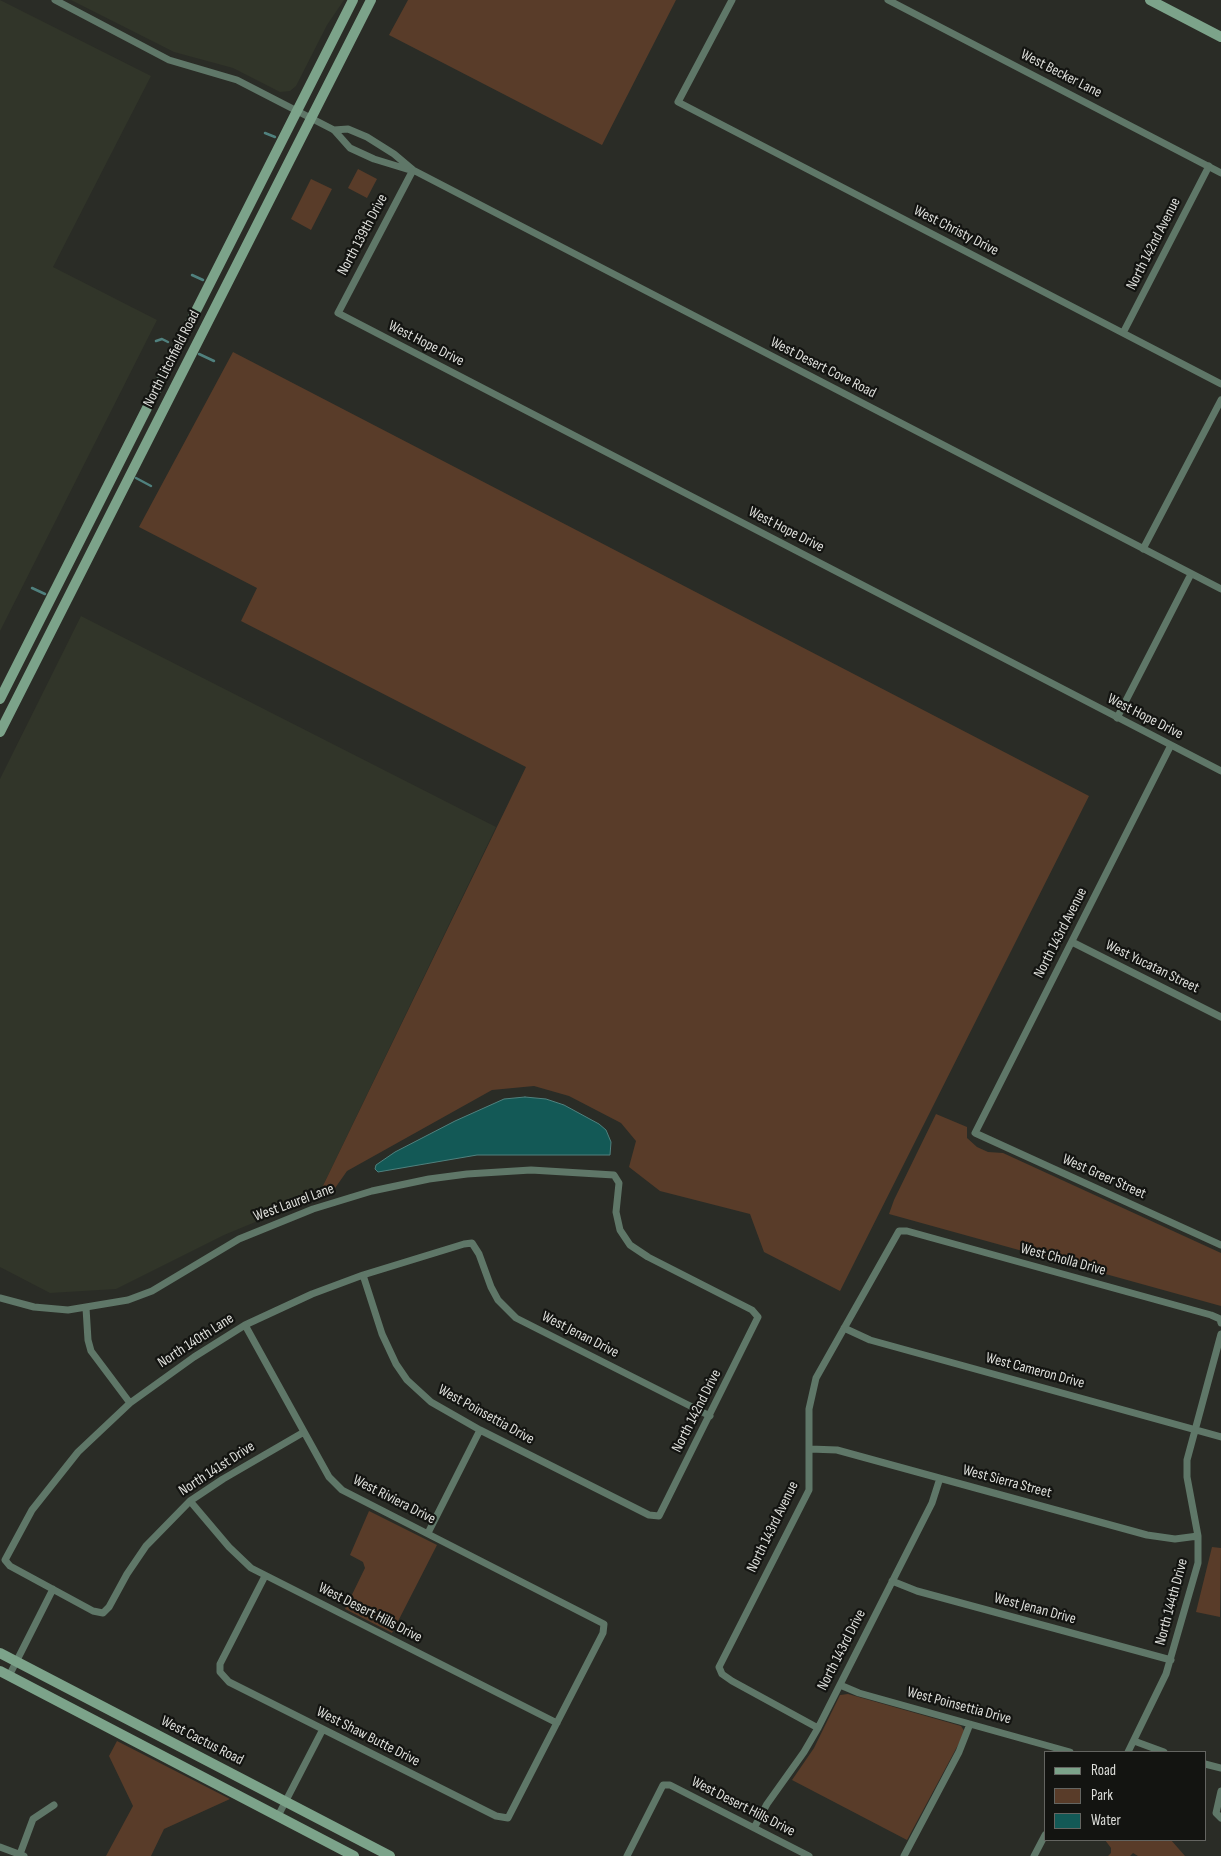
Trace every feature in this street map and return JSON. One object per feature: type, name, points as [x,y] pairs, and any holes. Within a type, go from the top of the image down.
[{"type":"main road","name":"North Litchfield Road","points":[[0,699],[353,0]]},
{"type":"main road","points":[[1150,0],[1221,36]]},
{"type":"main road","name":"North Litchfield Road","points":[[0,732],[370,1]]},
{"type":"main road","points":[[138,459],[139,444],[174,372],[173,356]]},
{"type":"main road","points":[[70,561],[83,568]]},
{"type":"main road","name":"West Cactus Road","points":[[0,1653],[390,1856]]},
{"type":"main road","name":"West Cactus Road","points":[[4,1673],[354,1856]]},
{"type":"street","name":"West Desert Cove Road","points":[[55,0],[162,56],[231,77],[297,110],[334,130],[350,148],[388,164],[413,170]]},
{"type":"street","name":"West Christy Drive","points":[[732,0],[678,102],[1221,384]]},
{"type":"street","name":"West Becker Lane","points":[[888,0],[1221,173]]},
{"type":"street","name":"West Desert Cove Road","points":[[334,130],[348,129],[367,137],[388,150],[413,170],[1221,589]]},
{"type":"street","name":"North 142nd Avenue","points":[[1123,333],[1209,166]]},
{"type":"street","name":"North 139th Drive","points":[[338,313],[413,170]]},
{"type":"street","name":"West Hope Drive","points":[[338,313],[1221,771]]},
{"type":"street","points":[[1143,548],[1221,400]]},
{"type":"street","points":[[1117,718],[1191,574]]},
{"type":"street","name":"North 143rd Avenue","points":[[975,1133],[1171,745]]},
{"type":"street","name":"West Yucatan Street","points":[[1072,942],[1221,1017]]},
{"type":"street","name":"West Greer Street","points":[[975,1133],[1221,1245]]},
{"type":"street","name":"West Laurel Lane","points":[[0,1298],[34,1307],[68,1310],[128,1300],[152,1291],[239,1239],[313,1209],[372,1191],[429,1179],[531,1170],[614,1175],[619,1183],[616,1212],[620,1230],[630,1245],[648,1257],[752,1310],[758,1317]]},
{"type":"street","name":"West Cholla Drive","points":[[899,1232],[906,1231],[1220,1321]]},
{"type":"street","name":"North 143rd Avenue","points":[[818,1728],[732,1681],[722,1674],[719,1667],[809,1490],[809,1409],[812,1388],[899,1232]]},
{"type":"street","name":"North 140th Lane","points":[[53,1589],[10,1566],[5,1560],[32,1510],[54,1479],[93,1436],[130,1403],[194,1357],[245,1325],[312,1294],[363,1275],[472,1243]]},
{"type":"street","name":"West Jenan Drive","points":[[472,1243],[479,1254],[495,1293],[516,1318],[710,1416]]},
{"type":"street","name":"West Poinsettia Drive","points":[[363,1275],[382,1334],[396,1364],[408,1380],[431,1402],[480,1430],[649,1515],[658,1516]]},
{"type":"street","points":[[86,1308],[88,1340],[92,1351],[130,1403]]},
{"type":"street","name":"North 142nd Drive","points":[[658,1516],[710,1416],[758,1317]]},
{"type":"street","name":"West Riviera Drive","points":[[245,1325],[329,1477],[342,1490],[604,1624],[602,1633],[557,1723]]},
{"type":"street","name":"West Cameron Drive","points":[[844,1328],[870,1340],[1221,1437]]},
{"type":"street","name":"North 144th Drive","points":[[1129,1751],[1166,1674],[1198,1563],[1198,1536],[1187,1468],[1195,1430],[1221,1334]]},
{"type":"street","points":[[428,1533],[480,1430]]},
{"type":"street","name":"North 141st Drive","points":[[53,1589],[93,1610],[103,1613],[109,1607],[123,1580],[146,1546],[190,1501],[223,1478],[304,1432]]},
{"type":"street","name":"West Sierra Street","points":[[810,1449],[837,1450],[1162,1538],[1175,1539],[1198,1536]]},
{"type":"street","name":"North 143rd Drive","points":[[754,1828],[767,1804],[804,1752],[818,1728],[932,1503],[940,1478]]},
{"type":"street","name":"West Desert Hills Drive","points":[[190,1501],[241,1560],[265,1576],[557,1723]]},
{"type":"street","name":"West Shaw Butte Drive","points":[[265,1576],[220,1664],[220,1672],[229,1682],[322,1729],[496,1816],[508,1818],[557,1723]]},
{"type":"street","name":"West Jenan Drive","points":[[892,1581],[916,1591],[1171,1660]]},
{"type":"street","points":[[4,1673],[16,1661],[53,1589]]},
{"type":"street","name":"West Poinsettia Drive","points":[[840,1685],[859,1693],[1066,1751]]},
{"type":"street","points":[[904,1856],[959,1752],[970,1724]]},
{"type":"street","points":[[278,1816],[322,1729]]},
{"type":"street","points":[[1134,1741],[1161,1751]]},
{"type":"street","points":[[1206,1764],[1221,1768]]},
{"type":"street","name":"West Desert Hills Drive","points":[[627,1856],[663,1785],[670,1785],[809,1856]]},
{"type":"street","points":[[1219,1816],[1221,1791]]},
{"type":"street","points":[[0,1848],[22,1855],[33,1820],[54,1805]]},
{"type":"street","points":[[1034,1856],[1044,1837]]},
{"type":"shaded area","points":[[0,0],[151,76],[53,267],[157,320],[0,631]]},
{"type":"shaded area","points":[[71,0],[344,0],[327,25],[296,86],[290,91],[280,92],[233,68],[174,52]]},
{"type":"shaded area","points":[[81,616],[496,827],[318,1196],[224,1235],[116,1289],[50,1293],[0,1267],[0,779]]},
{"type":"green space","points":[[408,0],[676,0],[602,145],[389,35]]},
{"type":"green space","points":[[358,169],[377,179],[367,198],[348,188]]},
{"type":"green space","points":[[311,179],[332,189],[311,230],[291,219]]},
{"type":"green space","points":[[233,352],[1089,796],[840,1291],[764,1252],[750,1214],[660,1191],[629,1167],[636,1141],[621,1123],[569,1096],[534,1086],[492,1090],[347,1171],[333,1191],[318,1196],[526,767],[241,621],[257,588],[139,527]]},
{"type":"green space","points":[[936,1114],[967,1127],[967,1138],[977,1147],[988,1152],[1003,1153],[1221,1253],[1221,1306],[889,1214]]},
{"type":"green space","points":[[369,1511],[437,1545],[392,1633],[345,1609],[365,1568],[363,1562],[350,1555]]},
{"type":"green space","points":[[1212,1547],[1221,1548],[1220,1617],[1196,1612]]},
{"type":"green space","points":[[848,1694],[961,1726],[965,1732],[907,1840],[792,1780],[814,1748],[840,1695]]},
{"type":"green space","points":[[117,1741],[230,1799],[164,1829],[151,1856],[106,1856],[133,1806],[109,1756]]},
{"type":"green space","points":[[1106,1841],[1172,1841],[1185,1856],[1138,1856],[1133,1853],[1130,1856],[1108,1856],[1111,1853],[1111,1848]]},
{"type":"water","points":[[525,1097],[546,1099],[564,1105],[599,1124],[606,1130],[611,1142],[610,1155],[477,1155],[378,1172],[375,1169],[376,1165],[395,1152],[455,1121],[504,1099]]},
{"type":"waterway","points":[[265,133],[275,137]]},
{"type":"waterway","points":[[192,275],[203,280]]},
{"type":"waterway","points":[[156,341],[162,339],[168,342]]},
{"type":"waterway","points":[[199,354],[214,361]]},
{"type":"waterway","points":[[136,478],[151,486]]},
{"type":"waterway","points":[[32,588],[45,594]]}]
